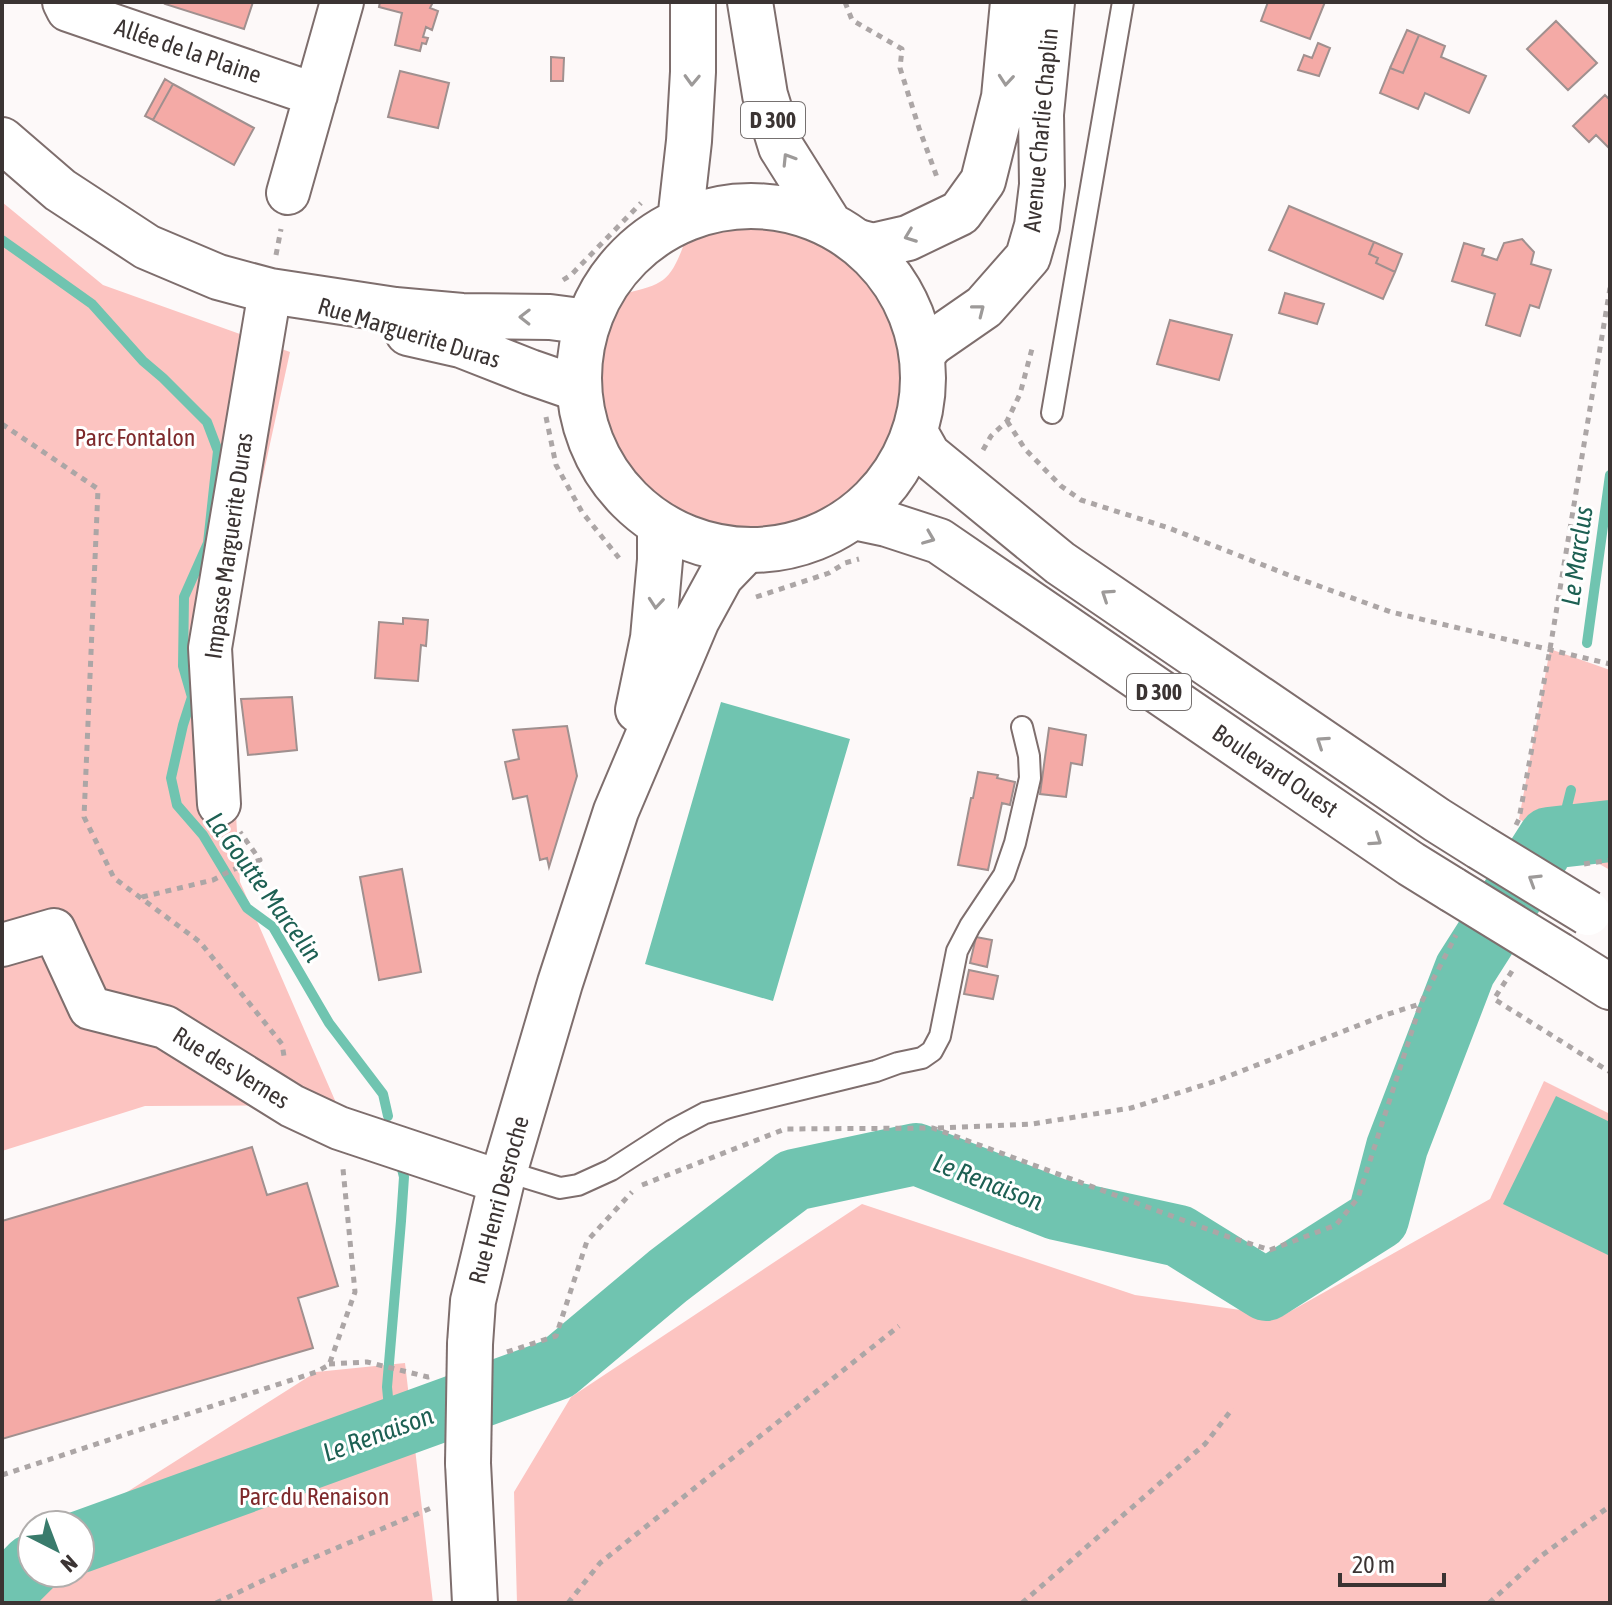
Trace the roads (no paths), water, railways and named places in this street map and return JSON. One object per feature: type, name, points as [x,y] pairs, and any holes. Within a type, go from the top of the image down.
[{"type":"main road","points":[[665,208],[710,211],[740,206],[771,207],[801,213],[844,234],[881,265],[900,292],[914,322],[922,354],[921,406],[915,432],[891,479],[874,499],[862,536],[821,536],[784,547],[746,550],[701,543],[660,525],[628,499],[603,466],[586,429],[562,401],[588,322],[603,290],[624,262],[650,239],[665,208],[689,141],[693,2]]},
{"type":"main road","name":"D 300","points":[[750,2],[765,95],[781,147],[844,234]]},
{"type":"main road","name":"Avenue Charlie Chaplin","points":[[844,234],[873,246],[908,238],[960,213],[983,181],[1001,111],[1013,2]]},
{"type":"main road","name":"Avenue Charlie Chaplin","points":[[922,354],[932,343],[984,307],[1028,257],[1037,226],[1042,185],[1041,114],[1052,2]]},
{"type":"main road","name":"Rue Marguerite Duras","points":[[2,140],[60,190],[147,247],[218,277],[277,292],[365,323],[461,345],[530,372],[562,401]]},
{"type":"main road","name":"Rue Marguerite Duras","points":[[277,292],[395,310],[462,316],[550,317],[588,322]]},
{"type":"main road","name":"Boulevard Ouest","points":[[915,432],[928,455],[1060,563],[1437,820],[1496,839],[1599,920]]},
{"type":"main road","name":"Boulevard Ouest","points":[[862,536],[887,524],[939,541],[1411,864],[1458,906],[1559,955],[1610,987]]},
{"type":"main road","name":"Rue Henri Desroche","points":[[616,811],[653,638],[660,525]]},
{"type":"main road","name":"Rue Henri Desroche","points":[[475,1603],[469,1477],[473,1301],[504,1175],[560,983],[616,811],[697,620],[721,576],[746,550]]},
{"type":"street","name":"Allée de la Plaine","points":[[64,2],[68,10],[316,95]]},
{"type":"street","points":[[288,193],[342,2]]},
{"type":"street","name":"Impasse Marguerite Duras","points":[[219,804],[210,648],[277,292]]},
{"type":"street","name":"Rue des Vernes","points":[[2,945],[54,930],[90,1008],[165,1027],[292,1106],[339,1128],[486,1177],[504,1175]]},
{"type":"lane","points":[[1052,413],[1123,2]]},
{"type":"lane","points":[[504,1175],[560,1188],[578,1185],[611,1170],[705,1113],[876,1071],[922,1058],[932,1051],[940,1036],[957,951],[1004,875],[1015,843],[1030,778],[1029,756],[1022,727]]},
{"type":"waterway","name":"La Goutte Marcelin","points":[[2,240],[92,304],[143,361],[207,422],[218,451],[208,543],[184,597],[183,666],[192,697],[171,778],[177,805],[203,835],[247,908],[273,927],[329,1023],[383,1094],[388,1116]]},
{"type":"waterway","name":"Le Marclus","points":[[1587,643],[1610,475]]},
{"type":"waterway","name":"Le Marclus","points":[[1571,790],[1567,806],[1598,832]]},
{"type":"waterway","name":"Le Renaison","points":[[96,1536],[557,1369],[668,1276],[794,1180],[916,1154],[1056,1209],[1179,1236],[1266,1290],[1378,1219],[1397,1147],[1465,970],[1549,838],[1610,831]]},
{"type":"waterway","name":"La Goutte Marcelin","points":[[391,1429],[387,1387],[401,1221],[402,1169]]},
{"type":"waterway","name":"Le Renaison","points":[[2,1595],[16,1581]]},
{"type":"park label","name":"Parc Fontalon","points":[[135,438]]},
{"type":"park label","name":"Parc du Renaison","points":[[314,1497]]}]
